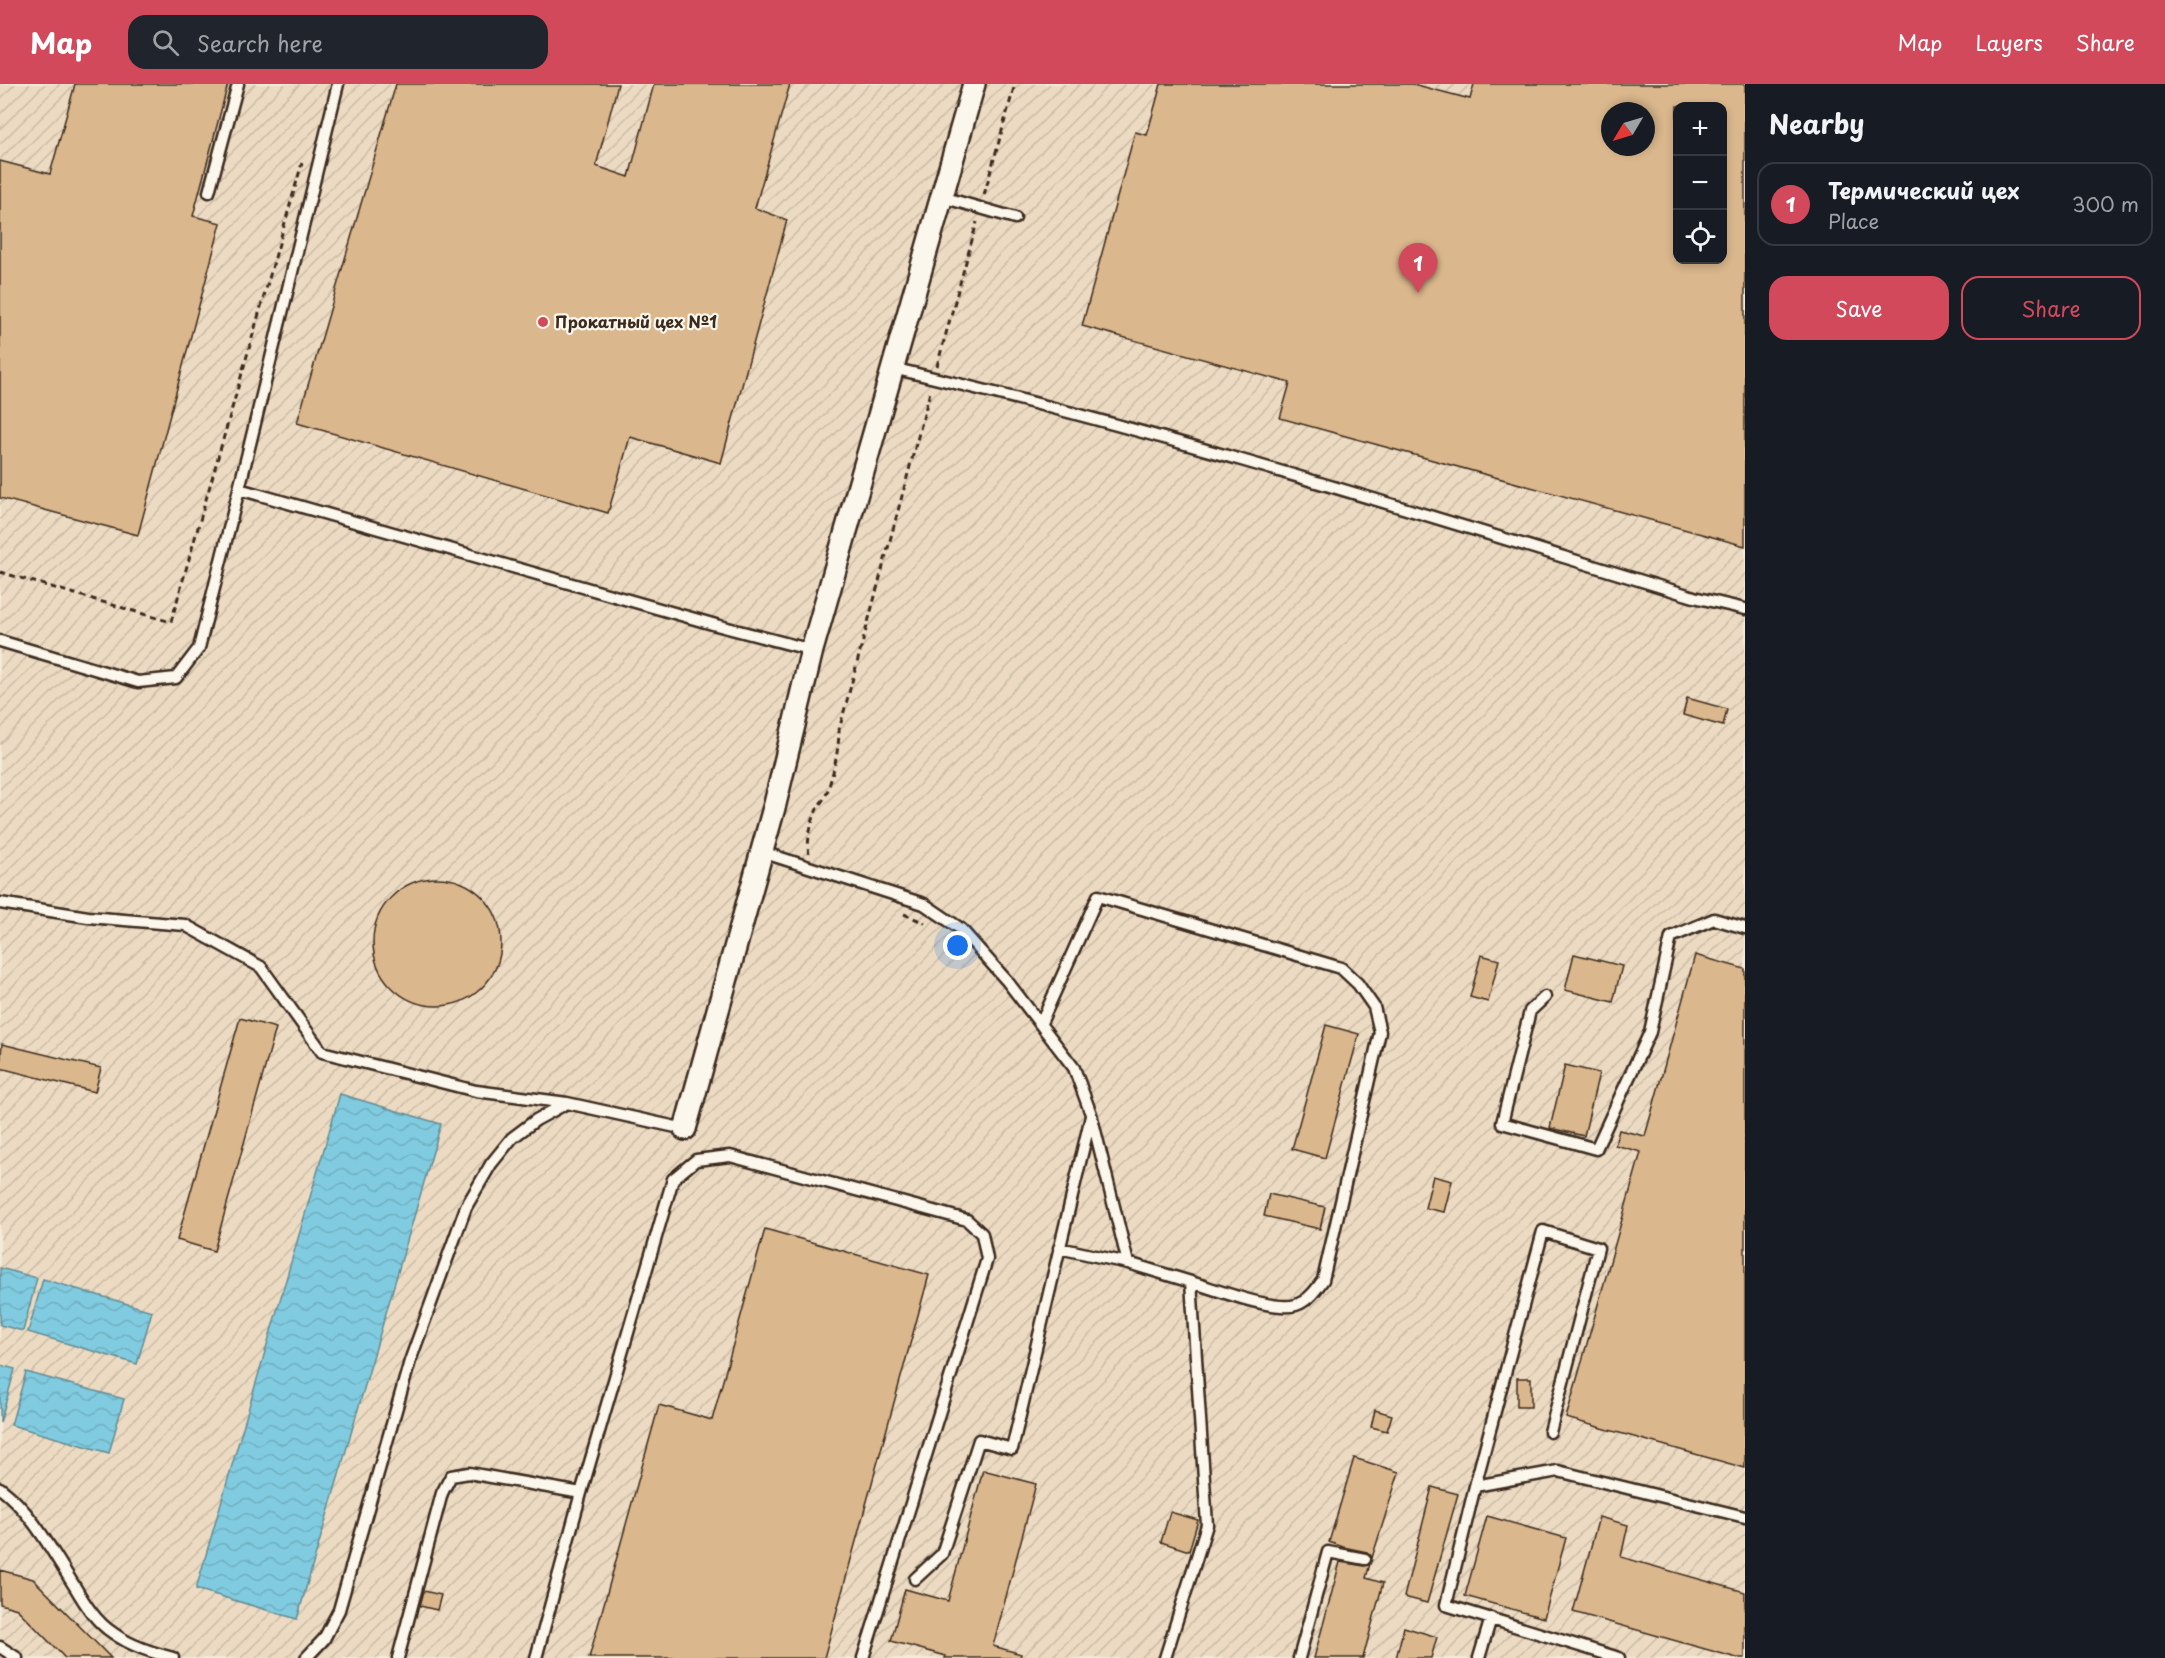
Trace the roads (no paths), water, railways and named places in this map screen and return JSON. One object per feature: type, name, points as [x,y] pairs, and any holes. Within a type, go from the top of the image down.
[{"type":"street","points":[[685,1129],[762,852],[812,650],[974,84]]},
{"type":"lane","points":[[209,192],[238,84]]},
{"type":"lane","points":[[0,641],[138,682],[176,678],[199,648],[338,84]]},
{"type":"lane","points":[[942,197],[1015,218]]},
{"type":"lane","points":[[892,368],[934,377],[1286,471],[1694,597],[1745,609]]},
{"type":"lane","points":[[239,489],[716,625],[812,650]]},
{"type":"lane","points":[[762,852],[924,904],[961,929],[1041,1023],[1074,1068],[1091,1114],[1128,1263]]},
{"type":"lane","points":[[1041,1023],[1098,896],[1341,968],[1358,984],[1374,1007],[1380,1032],[1323,1280],[1314,1293],[1298,1305],[1281,1308],[1128,1263],[1059,1248]]},
{"type":"lane","points":[[0,903],[88,917],[185,926],[261,967],[322,1052],[476,1091],[567,1103],[685,1129]]},
{"type":"lane","points":[[1545,998],[1530,1011],[1502,1123],[1596,1149],[1650,1032],[1671,937],[1714,919],[1745,928]]},
{"type":"lane","points":[[306,1658],[324,1639],[339,1610],[410,1361],[466,1207],[492,1164],[512,1138],[536,1120],[567,1103]]},
{"type":"lane","points":[[915,1579],[942,1554],[979,1440],[1012,1449],[1091,1114]]},
{"type":"lane","points":[[536,1658],[581,1493],[673,1179],[696,1160],[730,1156],[967,1220],[982,1234],[987,1258],[863,1658]]},
{"type":"lane","points":[[1550,1432],[1598,1248],[1543,1231],[1475,1486],[1446,1605],[1619,1658]]},
{"type":"lane","points":[[1165,1658],[1207,1525],[1191,1282]]},
{"type":"lane","points":[[1475,1486],[1558,1472],[1745,1516]]},
{"type":"lane","points":[[398,1658],[442,1493],[451,1476],[470,1473],[581,1493]]},
{"type":"lane","points":[[0,1488],[12,1497],[32,1520],[91,1612],[112,1633],[141,1649],[173,1658]]},
{"type":"lane","points":[[1299,1658],[1328,1552],[1365,1559]]},
{"type":"lane","points":[[1479,1658],[1491,1618]]},
{"type":"lane","points":[[0,1647],[17,1658]]},
{"type":"water","points":[[340,1094],[441,1124],[297,1619],[196,1589]]},
{"type":"water","points":[[0,1268],[37,1278],[23,1331],[0,1325]]},
{"type":"water","points":[[43,1279],[152,1311],[137,1364],[28,1332]]},
{"type":"water","points":[[0,1365],[15,1369],[0,1423]]},
{"type":"water","points":[[26,1372],[124,1399],[109,1453],[11,1425]]},
{"type":"place","name":"Термический цех","points":[[1418,293]]},
{"type":"place","name":"Прокатный цех №1","points":[[543,322]]}]
